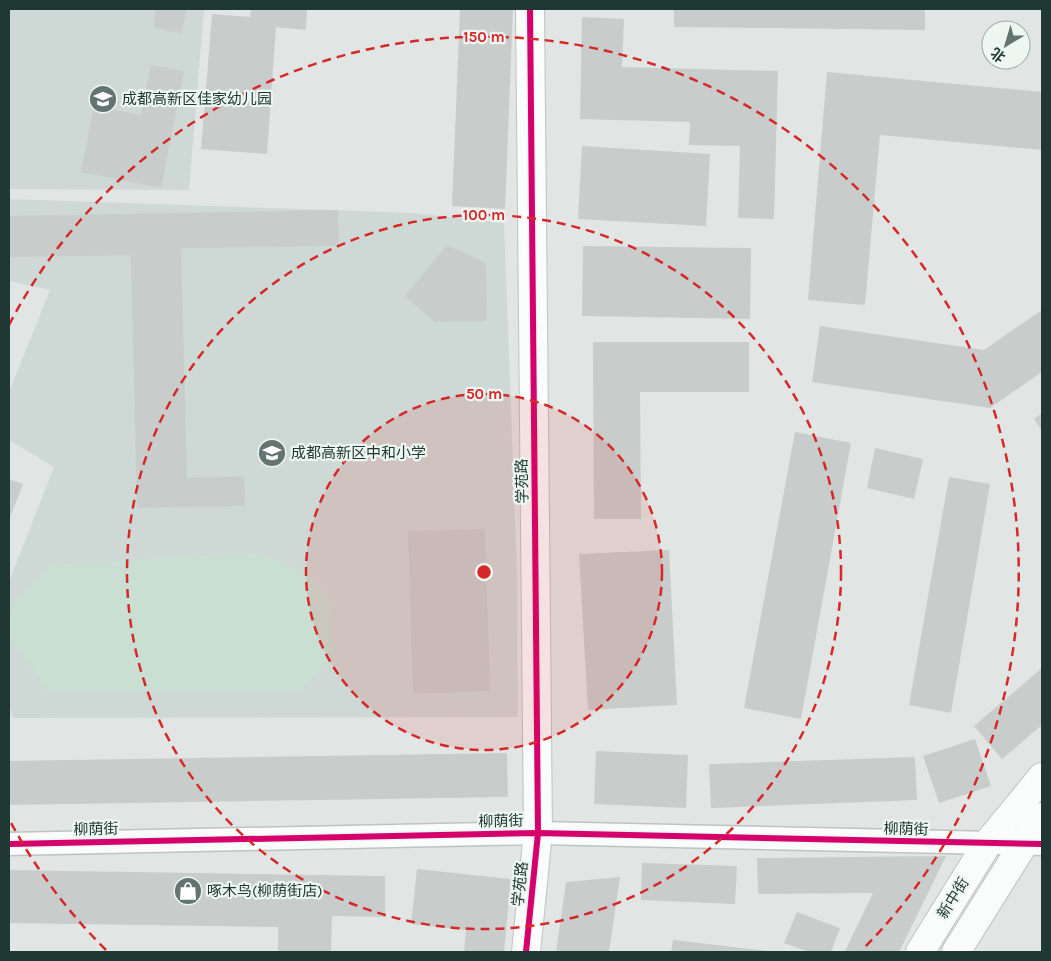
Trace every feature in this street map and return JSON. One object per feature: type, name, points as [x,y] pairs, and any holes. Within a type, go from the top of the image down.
[{"type":"street","name":"学苑路","points":[[526,952],[538,833],[530,9]]},
{"type":"street","name":"新中街","points":[[920,952],[987,844],[1042,777]]},
{"type":"street","name":"新中街","points":[[956,952],[1033,845],[1042,817]]},
{"type":"street","name":"柳荫街","points":[[9,844],[538,833],[1033,845]]},
{"type":"shaded area","name":"成都高新区佳家幼儿园","points":[[9,9],[204,9],[189,190],[9,189]]},
{"type":"shaded area","name":"成都高新区中和小学","points":[[9,199],[413,213],[504,223],[517,573],[518,717],[13,718],[9,704],[9,582],[54,467],[9,440],[9,392],[50,290],[9,281]]},
{"type":"green space","points":[[253,553],[304,571],[328,595],[334,652],[301,690],[47,690],[9,634],[9,623],[14,603],[52,565]]},
{"type":"building","points":[[155,9],[187,9],[181,34],[154,27]]},
{"type":"building","points":[[251,9],[307,9],[306,30],[276,27],[267,154],[201,149],[212,14],[250,17]]},
{"type":"building","points":[[460,9],[513,9],[505,209],[452,206]]},
{"type":"building","points":[[674,9],[925,9],[925,30],[674,27]]},
{"type":"building","points":[[582,17],[624,19],[622,67],[778,71],[774,219],[738,218],[740,146],[689,145],[690,122],[580,119]]},
{"type":"building","points":[[151,65],[184,71],[161,188],[81,172],[94,106],[141,115]]},
{"type":"building","points":[[827,72],[1042,92],[1042,150],[880,135],[865,305],[808,300]]},
{"type":"building","points":[[582,146],[710,154],[706,226],[578,219]]},
{"type":"building","points":[[338,210],[339,246],[181,248],[187,478],[244,476],[245,506],[137,508],[131,255],[9,257],[9,216]]},
{"type":"building","points":[[447,245],[486,263],[487,321],[435,322],[405,296]]},
{"type":"building","points":[[583,246],[751,248],[750,319],[582,316]]},
{"type":"building","points":[[1042,310],[1042,372],[990,408],[812,382],[820,326],[984,350]]},
{"type":"building","points":[[593,342],[749,342],[749,392],[640,392],[641,519],[594,519]]},
{"type":"building","points":[[1042,413],[1042,431],[1034,419]]},
{"type":"building","points":[[795,432],[851,443],[801,719],[744,708]]},
{"type":"building","points":[[875,448],[923,459],[914,499],[867,488]]},
{"type":"building","points":[[949,477],[990,484],[951,713],[909,705]]},
{"type":"building","points":[[9,479],[23,484],[9,520]]},
{"type":"building","points":[[485,529],[490,691],[413,694],[408,531]]},
{"type":"building","points":[[669,550],[677,705],[588,710],[579,554]]},
{"type":"building","points":[[1042,668],[1042,725],[1002,759],[974,726]]},
{"type":"building","points":[[975,739],[991,786],[939,803],[923,756]]},
{"type":"building","points":[[596,751],[688,755],[686,808],[594,804]]},
{"type":"building","points":[[507,753],[508,797],[9,805],[9,761]]},
{"type":"building","points":[[915,757],[917,800],[711,808],[709,764]]},
{"type":"building","points":[[946,856],[899,952],[845,951],[873,893],[758,894],[757,858]]},
{"type":"building","points":[[642,863],[737,866],[735,904],[641,900]]},
{"type":"building","points":[[417,869],[511,879],[504,952],[464,952],[466,930],[411,924]]},
{"type":"building","points":[[9,870],[385,876],[385,917],[332,916],[331,952],[278,952],[278,927],[9,923]]},
{"type":"building","points":[[620,877],[609,952],[556,952],[566,882]]},
{"type":"building","points":[[797,912],[840,928],[831,952],[808,952],[784,943]]},
{"type":"building","points":[[673,940],[769,951],[769,952],[671,952]]},
{"type":"cycle path","points":[[526,952],[538,833],[530,9]]},
{"type":"cycle path","points":[[9,844],[538,833],[1042,844]]},
{"type":"place","name":"成都高新区佳家幼儿园","points":[[103,99]]},
{"type":"place","name":"成都高新区中和小学","points":[[272,453]]},
{"type":"place","name":"啄木鸟(柳荫街店)","points":[[188,891]]}]
